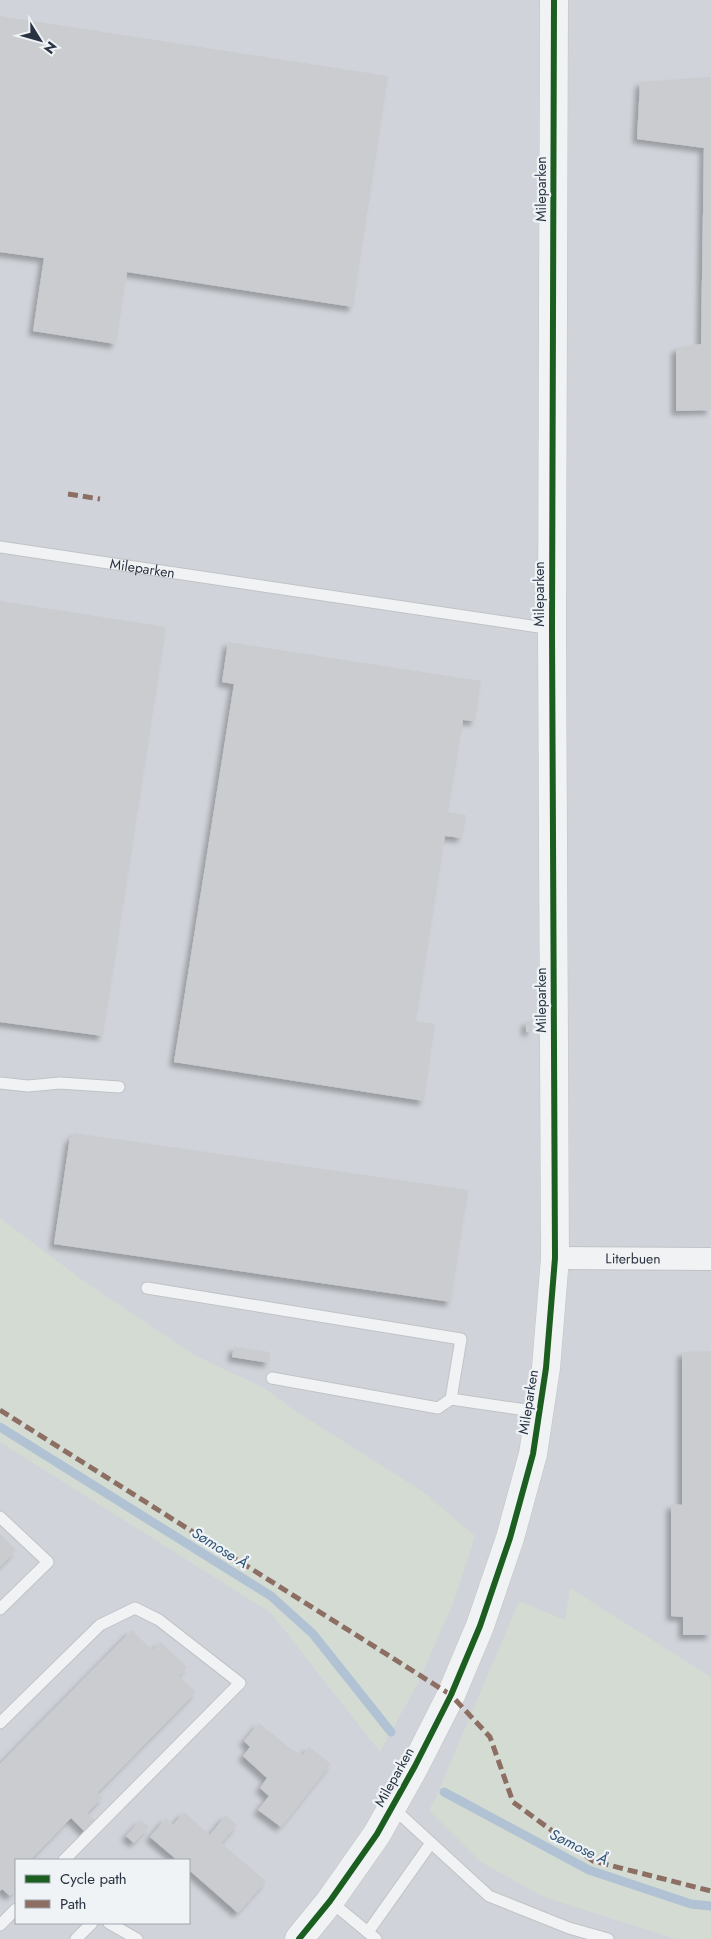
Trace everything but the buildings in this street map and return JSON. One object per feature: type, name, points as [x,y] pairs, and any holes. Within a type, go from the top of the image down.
[{"type":"street","name":"Mileparken","points":[[299,1939],[358,1862],[392,1807],[451,1695],[480,1626],[512,1528],[533,1454],[546,1368],[555,1258],[552,630],[554,0]]},
{"type":"street","name":"Literbuen","points":[[555,1258],[711,1259]]},
{"type":"lane","name":"Mileparken","points":[[0,547],[552,630]]},
{"type":"lane","points":[[0,1083],[28,1086],[60,1083],[119,1087]]},
{"type":"lane","points":[[147,1288],[461,1338],[451,1399]]},
{"type":"lane","points":[[272,1378],[438,1408],[451,1399],[539,1412]]},
{"type":"lane","points":[[0,1517],[48,1562],[0,1609]]},
{"type":"lane","points":[[0,1723],[100,1626],[135,1608],[159,1620],[240,1683],[65,1859]]},
{"type":"lane","points":[[392,1807],[489,1896],[569,1928],[608,1939]]},
{"type":"lane","points":[[330,1901],[372,1936],[431,1843]]},
{"type":"lane","points":[[0,1925],[15,1910]]},
{"type":"lane","points":[[76,1939],[91,1924]]},
{"type":"lane","points":[[111,1924],[137,1939]]},
{"type":"shaded area","points":[[0,0],[711,0],[711,1939],[0,1939]]},
{"type":"shaded area","points":[[0,1218],[85,1282],[196,1356],[264,1388],[297,1412],[422,1491],[475,1536],[454,1601],[419,1681],[380,1752],[271,1613],[0,1442]]},
{"type":"shaded area","points":[[570,1588],[711,1677],[711,1939],[676,1939],[544,1897],[481,1862],[429,1810],[519,1601],[565,1620]]},
{"type":"waterway","name":"Sømose Å","points":[[0,1427],[271,1596],[313,1634],[391,1732]]},
{"type":"waterway","name":"Sømose Å","points":[[444,1792],[589,1870],[691,1904],[711,1906]]},
{"type":"marked path","points":[[68,494],[100,499]]},
{"type":"marked path","points":[[0,1410],[451,1695],[490,1737],[513,1802],[593,1861],[711,1891]]},
{"type":"cycle path","points":[[299,1939],[330,1901],[377,1834],[415,1766],[451,1695],[480,1626],[510,1538],[533,1454],[546,1368],[555,1258],[552,629],[554,0]]}]
